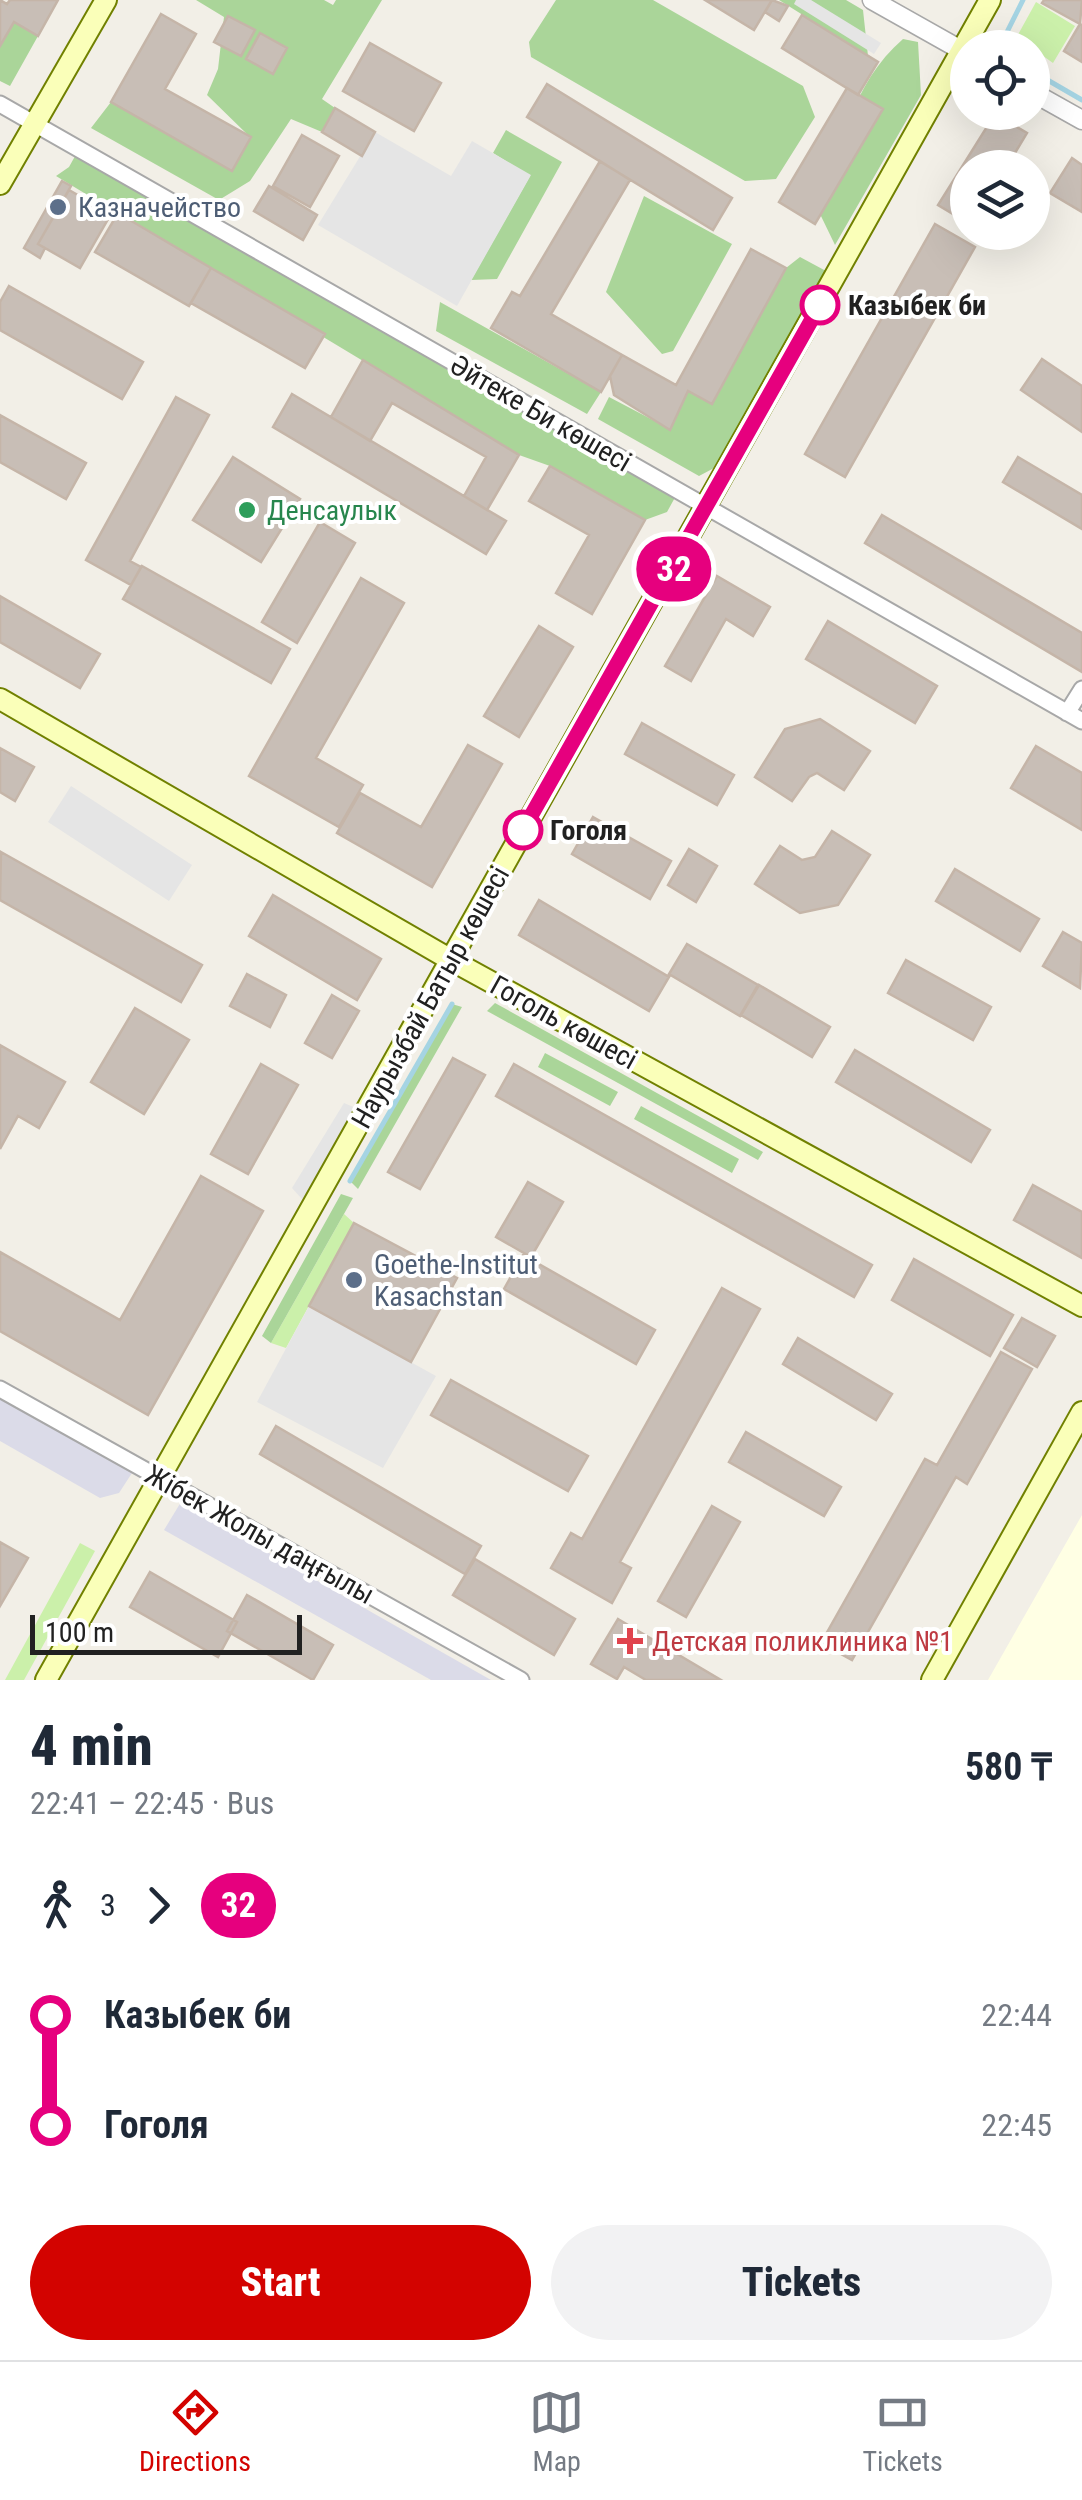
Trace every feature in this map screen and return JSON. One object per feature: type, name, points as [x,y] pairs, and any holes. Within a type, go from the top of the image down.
[{"type":"main road","points":[[0,184],[106,0]]},
{"type":"main road","name":"Наурызбай Батыр көшесі","points":[[975,30],[990,0]]},
{"type":"main road","name":"Наурызбай Батыр көшесі","points":[[46,1680],[950,77]]},
{"type":"main road","name":"Гоголь көшесі","points":[[0,700],[450,960],[1082,1306]]},
{"type":"main road","points":[[932,1680],[1082,1412]]},
{"type":"street","points":[[872,0],[950,44]]},
{"type":"street","points":[[1050,102],[1082,120]]},
{"type":"street","name":"Әйтеке Би көшесі","points":[[0,104],[1075,717]]},
{"type":"street","points":[[1075,717],[1082,689]]},
{"type":"street","name":"Жібек Жолы даңғылы","points":[[0,1389],[521,1680]]},
{"type":"shaded area","points":[[796,0],[811,0],[881,43],[874,54],[794,4]]},
{"type":"shaded area","points":[[375,132],[451,176],[472,141],[531,175],[457,306],[318,225]]},
{"type":"shaded area","points":[[71,786],[192,865],[169,901],[48,822]]},
{"type":"shaded area","points":[[344,1103],[365,1112],[311,1209],[292,1188]]},
{"type":"shaded area","points":[[309,1306],[436,1376],[383,1468],[257,1402]]},
{"type":"shaded area","points":[[0,1398],[132,1473],[119,1493],[100,1498],[0,1441]]},
{"type":"shaded area","points":[[181,1502],[491,1680],[431,1680],[164,1530]]},
{"type":"shaded area","points":[[1082,1515],[1082,1680],[988,1680]]},
{"type":"green space","points":[[196,0],[324,0],[333,5],[336,0],[382,0],[322,99],[335,108],[322,132],[291,119],[250,181],[219,200],[91,128],[111,102],[232,170],[250,137],[207,95],[218,69],[224,17]]},
{"type":"green space","points":[[556,0],[653,0],[803,86],[815,117],[776,179],[745,181],[531,57],[529,42]]},
{"type":"green space","points":[[779,0],[846,0],[863,10],[868,56]]},
{"type":"green space","points":[[1036,2],[1075,26],[1053,63],[1050,30],[1021,30]]},
{"type":"green space","points":[[14,22],[38,36],[10,86],[0,81],[0,46]]},
{"type":"green space","points":[[903,39],[918,42],[921,95],[835,245],[820,214],[841,142],[871,76]]},
{"type":"green space","points":[[506,130],[562,162],[497,279],[471,280],[530,176],[493,153]]},
{"type":"green space","points":[[79,149],[678,492],[667,512],[645,520],[550,466],[519,455],[56,176],[69,167]]},
{"type":"green space","points":[[644,196],[732,244],[673,351],[662,354],[606,292]]},
{"type":"green space","points":[[800,257],[826,271],[716,467],[699,476],[598,419],[609,397],[670,429],[688,391],[712,404],[786,268]]},
{"type":"green space","points":[[440,302],[601,392],[587,414],[436,331]]},
{"type":"green space","points":[[495,1003],[763,1152],[758,1160],[487,1011]]},
{"type":"green space","points":[[452,1004],[462,1007],[358,1189],[350,1181]]},
{"type":"green space","points":[[545,1053],[618,1092],[610,1106],[538,1067]]},
{"type":"green space","points":[[641,1106],[739,1159],[732,1173],[634,1119]]},
{"type":"green space","points":[[341,1194],[353,1198],[271,1343],[262,1336]]},
{"type":"green space","points":[[344,1214],[354,1223],[286,1348],[271,1343]]},
{"type":"green space","points":[[80,1543],[95,1551],[24,1680],[5,1680]]},
{"type":"building","points":[[0,0],[7,4],[10,0],[58,0],[38,36],[14,22],[0,46]]},
{"type":"building","points":[[705,0],[772,0],[754,30]]},
{"type":"building","points":[[772,0],[788,6],[779,21],[765,12]]},
{"type":"building","points":[[1082,0],[1080,24],[1042,3]]},
{"type":"building","points":[[161,14],[196,34],[165,89],[251,137],[232,171],[111,102]]},
{"type":"building","points":[[802,15],[878,62],[858,95],[782,48]]},
{"type":"building","points":[[228,16],[255,30],[241,56],[214,42]]},
{"type":"building","points":[[1082,25],[1082,62],[1064,51]]},
{"type":"building","points":[[260,33],[287,48],[273,74],[246,59]]},
{"type":"building","points":[[370,43],[441,83],[414,131],[343,91]]},
{"type":"building","points":[[547,84],[732,198],[713,230],[527,117]]},
{"type":"building","points":[[847,88],[883,109],[815,224],[779,202]]},
{"type":"building","points":[[335,108],[375,132],[362,156],[322,132]]},
{"type":"building","points":[[985,130],[1027,133],[1017,150],[972,150]]},
{"type":"building","points":[[302,135],[339,156],[310,207],[273,186]]},
{"type":"building","points":[[1072,158],[1082,165],[1082,212],[1050,193]]},
{"type":"building","points":[[600,161],[630,180],[551,314],[622,355],[601,392],[491,328],[512,292],[520,296]]},
{"type":"building","points":[[62,181],[71,186],[38,244],[45,248],[40,258],[24,248]]},
{"type":"building","points":[[269,186],[317,215],[303,240],[254,211]]},
{"type":"building","points":[[950,186],[950,212],[938,205]]},
{"type":"building","points":[[69,190],[111,214],[80,268],[38,244]]},
{"type":"building","points":[[118,213],[211,268],[189,306],[95,252]]},
{"type":"building","points":[[935,224],[950,233],[950,250],[973,250],[845,477],[805,454]]},
{"type":"building","points":[[751,249],[786,268],[712,404],[688,391],[670,430],[614,395],[610,376],[622,355],[676,385]]},
{"type":"building","points":[[211,268],[325,334],[305,368],[191,303]]},
{"type":"building","points":[[9,286],[143,362],[122,399],[0,330],[0,302]]},
{"type":"building","points":[[1042,359],[1082,386],[1082,432],[1021,390]]},
{"type":"building","points":[[363,360],[519,455],[487,510],[464,496],[486,457],[392,403],[370,441],[331,417]]},
{"type":"building","points":[[292,394],[506,521],[486,554],[273,427]]},
{"type":"building","points":[[176,397],[209,415],[130,561],[141,567],[131,585],[86,560]]},
{"type":"building","points":[[0,415],[86,463],[66,499],[0,462]]},
{"type":"building","name":"Денсаулык","points":[[233,457],[300,499],[261,562],[193,520]]},
{"type":"building","points":[[1018,457],[1082,495],[1082,529],[1003,482]]},
{"type":"building","points":[[550,466],[645,520],[592,614],[556,593],[589,535],[529,501]]},
{"type":"building","points":[[882,515],[1082,633],[1082,672],[865,543]]},
{"type":"building","points":[[320,522],[355,543],[297,643],[262,622]]},
{"type":"building","points":[[142,566],[290,649],[271,683],[123,599]]},
{"type":"building","points":[[717,576],[770,607],[753,636],[726,619],[691,681],[665,666]]},
{"type":"building","points":[[361,578],[404,603],[316,758],[363,785],[339,827],[249,776]]},
{"type":"building","points":[[0,596],[100,654],[80,688],[0,642]]},
{"type":"building","points":[[828,621],[937,686],[915,723],[806,659]]},
{"type":"building","points":[[539,626],[573,647],[519,737],[484,716]]},
{"type":"building","points":[[820,719],[870,751],[844,790],[817,773],[809,777],[792,801],[755,777],[785,729]]},
{"type":"building","points":[[642,723],[734,775],[717,805],[625,754]]},
{"type":"building","points":[[468,745],[502,764],[432,887],[337,833],[360,793],[421,827]]},
{"type":"building","points":[[1036,746],[1082,773],[1082,830],[1011,788]]},
{"type":"building","points":[[0,748],[34,767],[15,801],[0,792]]},
{"type":"building","points":[[593,817],[671,861],[650,899],[572,854]]},
{"type":"building","points":[[832,831],[870,855],[838,905],[800,913],[755,884],[780,846],[802,860],[815,857]]},
{"type":"building","points":[[689,849],[717,866],[696,902],[668,885]]},
{"type":"building","points":[[1,852],[202,965],[181,1002],[0,900]]},
{"type":"building","points":[[955,869],[1039,919],[1020,951],[936,901]]},
{"type":"building","points":[[273,895],[381,959],[357,1000],[249,936]]},
{"type":"building","points":[[539,900],[669,977],[649,1011],[519,935]]},
{"type":"building","points":[[1063,932],[1082,943],[1080,988],[1043,966]]},
{"type":"building","points":[[687,944],[758,985],[740,1016],[669,974]]},
{"type":"building","points":[[906,960],[991,1007],[973,1040],[888,993]]},
{"type":"building","points":[[247,974],[286,995],[270,1027],[230,1006]]},
{"type":"building","points":[[759,985],[830,1027],[812,1057],[741,1015]]},
{"type":"building","points":[[332,995],[359,1011],[332,1058],[305,1043]]},
{"type":"building","points":[[135,1008],[189,1040],[144,1114],[91,1082]]},
{"type":"building","points":[[0,1045],[65,1082],[39,1128],[18,1116],[0,1149]]},
{"type":"building","points":[[855,1050],[990,1130],[971,1162],[836,1082]]},
{"type":"building","points":[[453,1058],[485,1075],[420,1189],[388,1172]]},
{"type":"building","points":[[261,1064],[298,1085],[248,1174],[211,1154]]},
{"type":"building","points":[[514,1064],[872,1265],[854,1297],[496,1096]]},
{"type":"building","points":[[201,1176],[263,1211],[148,1415],[0,1331],[0,1252],[120,1320]]},
{"type":"building","points":[[528,1182],[563,1202],[531,1257],[496,1237]]},
{"type":"building","points":[[1033,1185],[1082,1212],[1082,1258],[1014,1220]]},
{"type":"building","points":[[354,1223],[457,1278],[411,1362],[309,1306]]},
{"type":"building","points":[[523,1255],[655,1330],[636,1364],[504,1289]]},
{"type":"building","points":[[914,1259],[1013,1315],[990,1356],[892,1300]]},
{"type":"building","points":[[722,1288],[760,1309],[620,1562],[631,1568],[612,1603],[551,1568],[571,1533],[582,1539]]},
{"type":"building","points":[[1022,1318],[1055,1336],[1037,1367],[1004,1348]]},
{"type":"building","points":[[798,1338],[892,1394],[876,1420],[783,1364]]},
{"type":"building","points":[[1001,1352],[1032,1369],[967,1484],[956,1477],[852,1660],[821,1643],[925,1459],[937,1465]]},
{"type":"building","points":[[451,1380],[588,1456],[568,1491],[431,1415]]},
{"type":"building","points":[[276,1426],[481,1546],[465,1574],[260,1454]]},
{"type":"building","points":[[746,1432],[841,1487],[824,1516],[729,1462]]},
{"type":"building","points":[[712,1506],[740,1522],[686,1617],[658,1601]]},
{"type":"building","points":[[0,1542],[28,1558],[0,1606]]},
{"type":"building","points":[[475,1559],[575,1619],[554,1655],[453,1595]]},
{"type":"building","points":[[150,1572],[237,1622],[218,1657],[130,1607]]},
{"type":"building","points":[[247,1595],[333,1645],[313,1680],[227,1631]]},
{"type":"building","name":"Детская поликлиника №1","points":[[618,1619],[721,1680],[646,1680],[624,1667],[617,1679],[591,1664]]},
{"type":"waterway","points":[[1008,30],[1023,0]]},
{"type":"waterway","points":[[1050,81],[1082,100]]},
{"type":"waterway","points":[[350,1181],[452,1004]]},
{"type":"bus line","name":"32","points":[[523,830],[820,305]]},
{"type":"place","name":"Казначейство","points":[[58,207]]},
{"type":"place","name":"Казыбек би","points":[[820,305]]},
{"type":"place","name":"Денсаулык","points":[[247,510]]},
{"type":"place","name":"Гоголя","points":[[523,830]]},
{"type":"place","name":"Goethe-Institut Kasachstan","points":[[354,1280]]},
{"type":"place","name":"Детская поликлиника №1","points":[[630,1641]]}]
